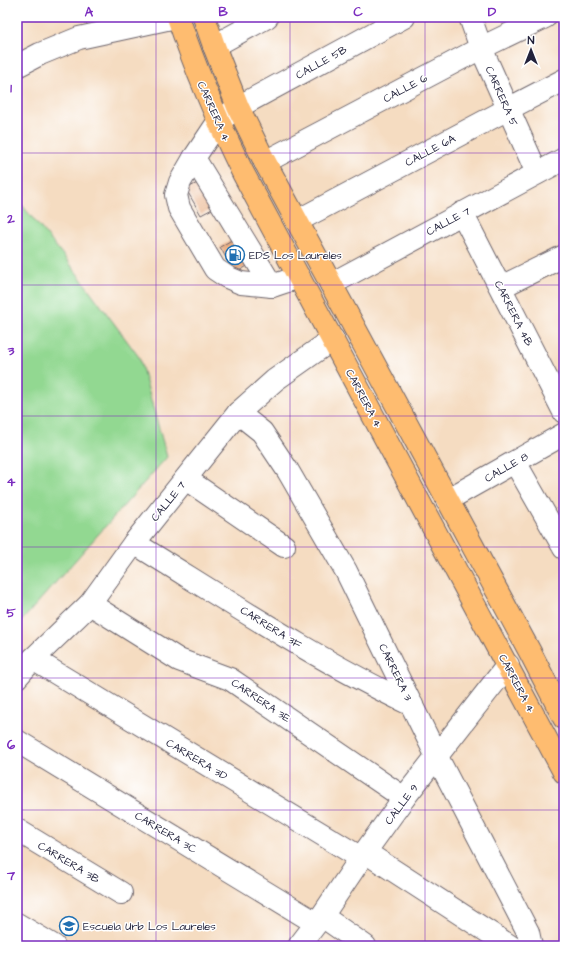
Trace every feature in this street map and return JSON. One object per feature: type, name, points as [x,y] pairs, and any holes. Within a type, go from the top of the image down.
[{"type":"main road","name":"CARRERA 4","points":[[177,17],[191,57],[218,122],[243,173],[564,772]]},
{"type":"main road","points":[[204,17],[238,108],[265,162],[530,652],[564,718]]},
{"type":"street","points":[[17,66],[40,54],[79,38],[177,17]]},
{"type":"street","points":[[214,46],[267,17]]},
{"type":"street","name":"CALLE 5B","points":[[218,122],[238,108],[404,17]]},
{"type":"street","name":"CARRERA 5","points":[[470,17],[481,48],[537,173]]},
{"type":"street","name":"CALLE 6","points":[[265,162],[481,48],[545,17]]},
{"type":"street","name":"CALLE 6A","points":[[297,221],[508,108],[564,80]]},
{"type":"street","points":[[218,122],[180,182],[176,195],[179,208],[215,269],[227,277],[242,283],[272,286],[299,277]]},
{"type":"street","points":[[194,158],[272,286]]},
{"type":"street","name":"CALLE 7","points":[[331,284],[564,159]]},
{"type":"street","name":"CARRERA 4B","points":[[462,213],[564,412]]},
{"type":"street","points":[[501,287],[564,256]]},
{"type":"street","name":"CALLE 7","points":[[17,677],[33,659],[90,604],[134,543],[238,413],[275,380],[333,339]]},
{"type":"street","name":"CARRERA 3","points":[[238,413],[262,432],[288,471],[346,571],[437,757],[528,932],[531,946]]},
{"type":"street","name":"CALLE 8","points":[[448,500],[564,434]]},
{"type":"street","points":[[515,462],[564,548]]},
{"type":"street","points":[[186,478],[284,546]]},
{"type":"street","name":"CARRERA 3F","points":[[134,543],[316,655],[386,693],[412,704]]},
{"type":"street","name":"CARRERA 3E","points":[[90,604],[179,660],[230,679],[404,798]]},
{"type":"street","name":"CARRERA 3D","points":[[33,659],[363,855],[510,946]]},
{"type":"street","name":"CALLE 9","points":[[299,946],[319,920],[404,798],[508,666]]},
{"type":"street","name":"CARRERA 3C","points":[[17,741],[364,946]]},
{"type":"street","name":"CARRERA 3B","points":[[17,830],[121,893]]},
{"type":"street","points":[[17,924],[54,946]]},
{"type":"green space","points":[[17,199],[67,260],[139,357],[167,457],[17,626]]},
{"type":"building","points":[[201,181],[216,207],[201,215],[186,189]]},
{"type":"building","name":"EDS Los Laureles","points":[[235,238],[251,264],[235,273],[220,247]]},
{"type":"place","name":"EDS Los Laureles","points":[[235,255]]},
{"type":"place","name":"Escuela Urb Los Laureles","points":[[69,926]]}]
